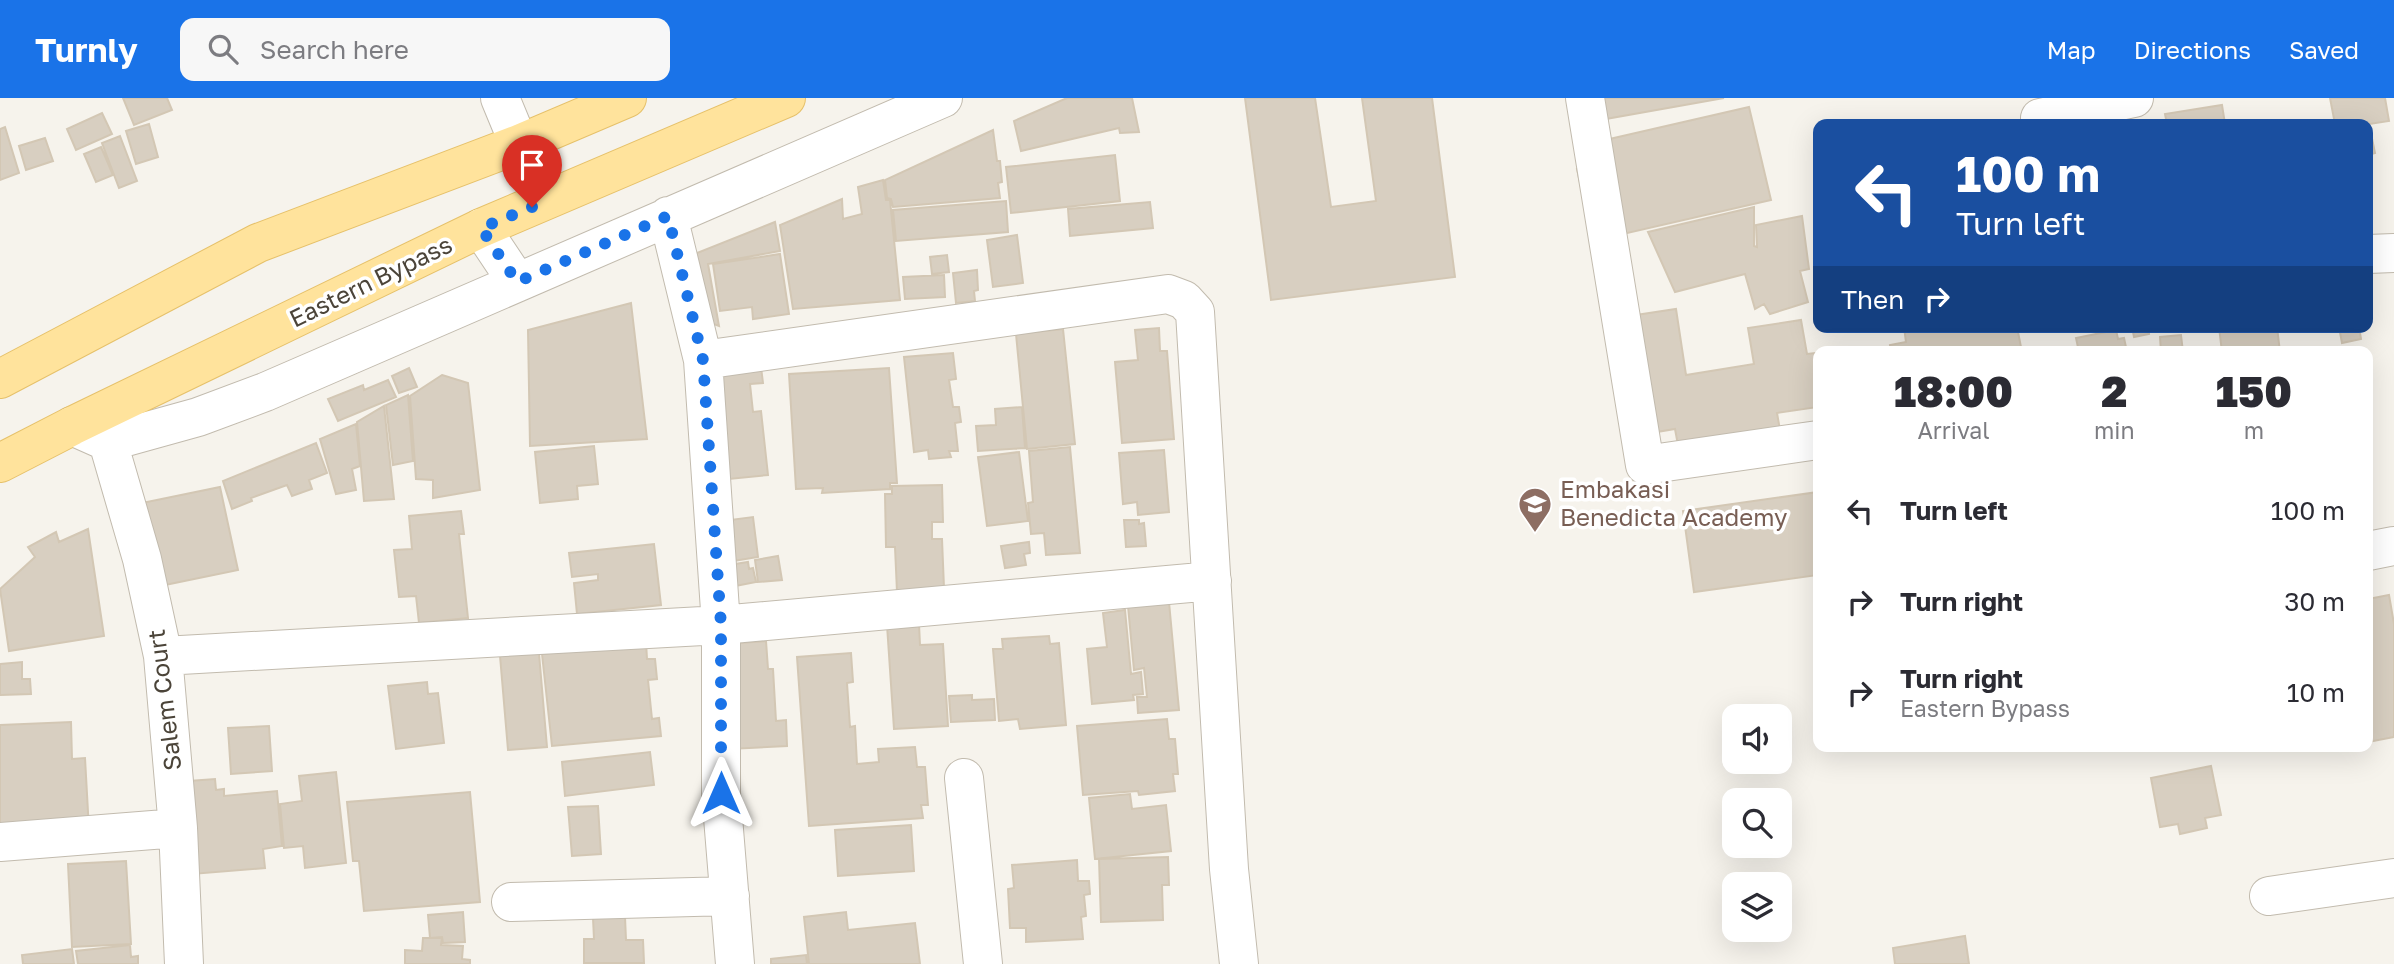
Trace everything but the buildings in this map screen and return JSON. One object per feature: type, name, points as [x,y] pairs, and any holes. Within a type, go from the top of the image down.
[{"type":"main road","points":[[0,379],[258,243],[520,144],[627,98]]},
{"type":"main road","name":"Eastern Bypass","points":[[0,463],[481,228],[786,98]]},
{"type":"street","points":[[499,98],[520,144]]},
{"type":"street","points":[[72,426],[108,442],[198,417],[265,392],[943,98]]},
{"type":"street","points":[[1585,98],[1645,465],[1813,441]]},
{"type":"street","points":[[2040,118],[2134,98]]},
{"type":"street","points":[[668,216],[703,360],[721,625],[721,793],[736,964]]},
{"type":"street","points":[[481,228],[517,282]]},
{"type":"street","points":[[2373,254],[2394,253]]},
{"type":"street","points":[[703,360],[1168,294],[1184,300],[1195,312],[1229,869],[1239,964]]},
{"type":"street","name":"Salem Court","points":[[108,442],[142,559],[163,656],[178,828],[184,964]]},
{"type":"street","points":[[2373,550],[2394,546]]},
{"type":"street","points":[[163,656],[721,625],[1212,581]]},
{"type":"street","points":[[964,778],[983,964]]},
{"type":"street","points":[[0,842],[178,828]]},
{"type":"street","points":[[2269,896],[2394,878]]},
{"type":"street","points":[[511,902],[730,896]]},
{"type":"place","name":"Embakasi Benedicta Academy","points":[[1535,534]]},
{"type":"route","points":[[532,207],[481,228],[517,282],[668,216],[703,360],[721,625],[721,793]]}]
